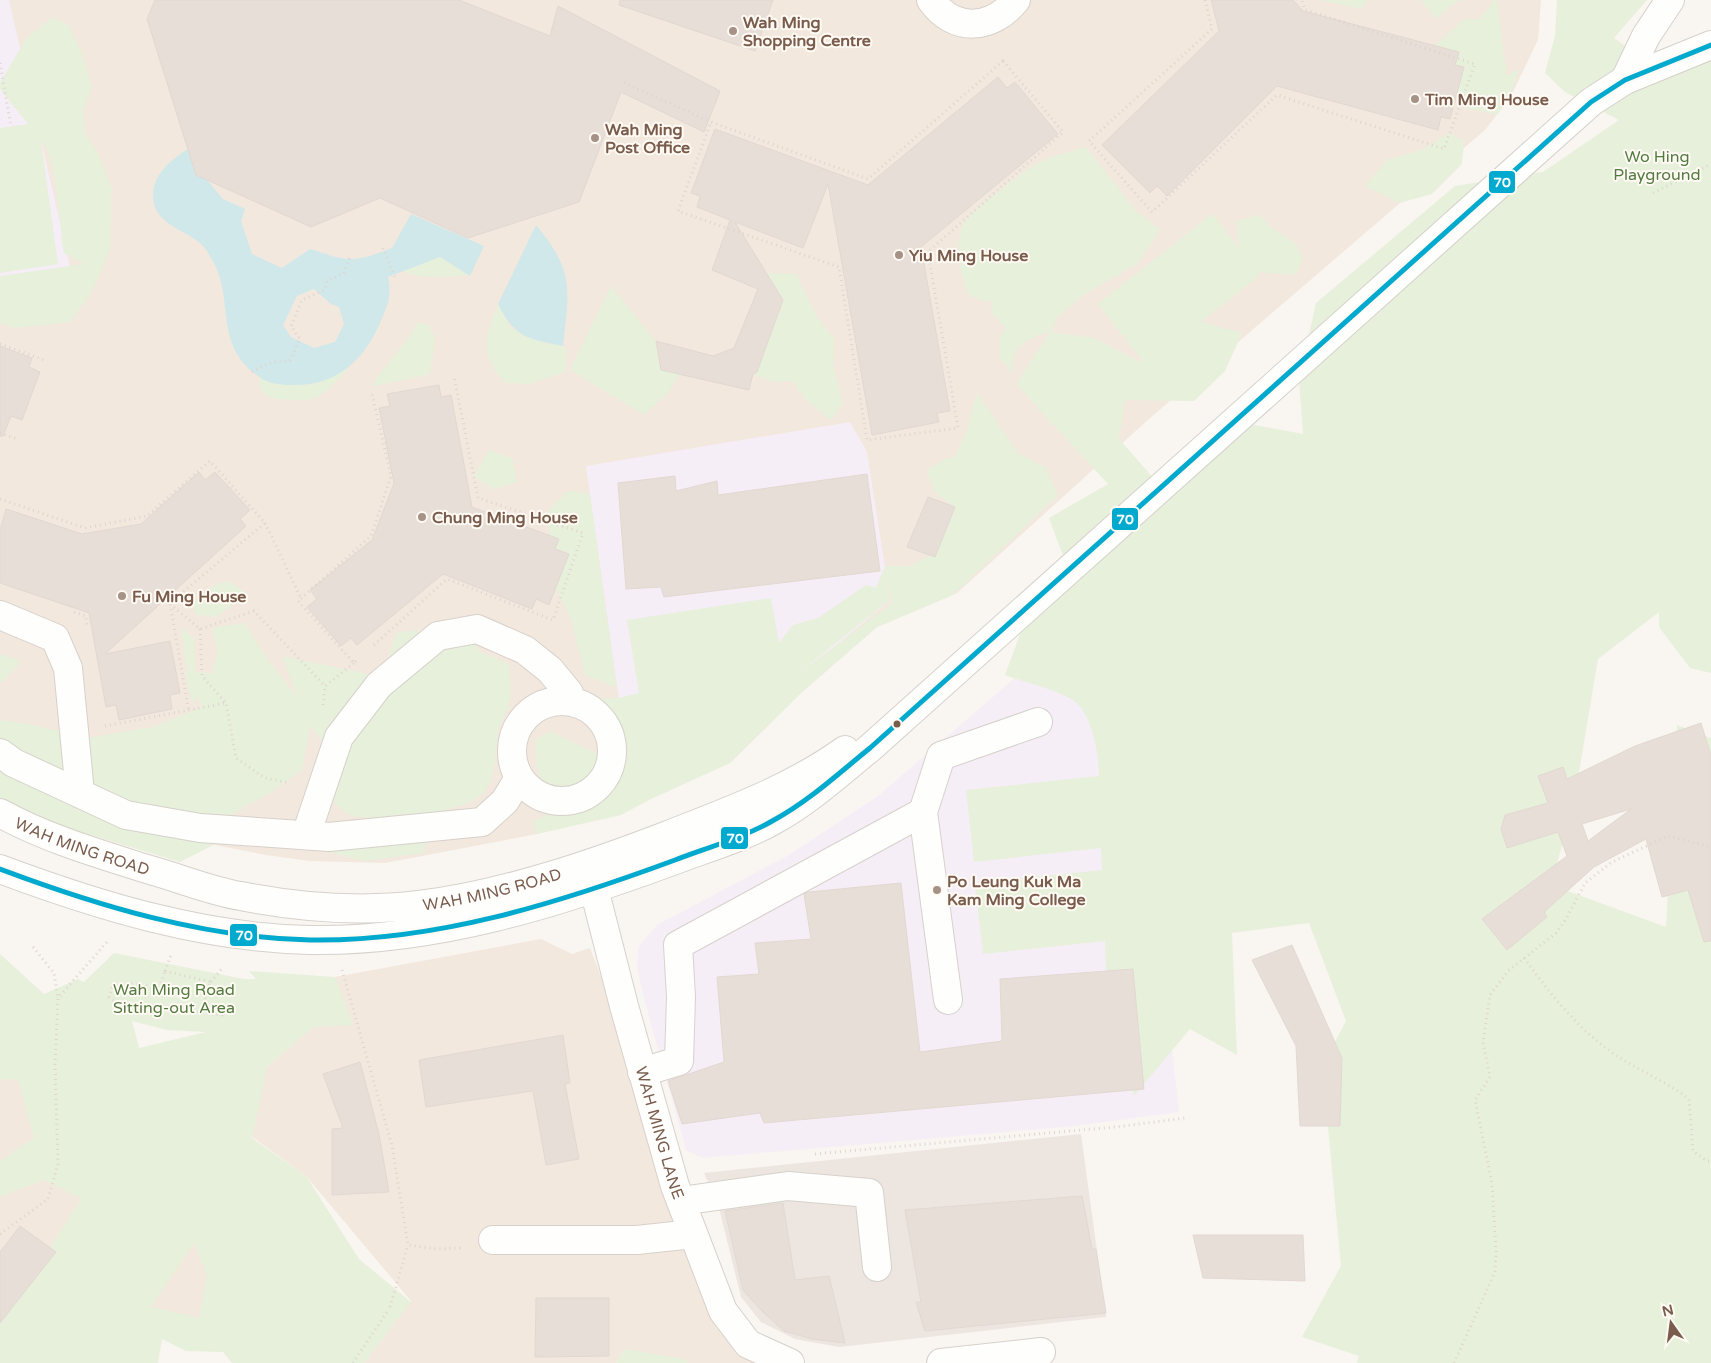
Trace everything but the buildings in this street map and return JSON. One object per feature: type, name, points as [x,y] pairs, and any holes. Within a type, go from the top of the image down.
[{"type":"street","points":[[931,0],[938,10],[950,19],[965,24],[980,24],[995,20],[1008,10],[1016,0]]},
{"type":"street","points":[[1625,80],[1646,36],[1670,0]]},
{"type":"street","name":"WAH MING ROAD","points":[[0,869],[62,892],[142,915],[212,931],[310,940],[393,936],[478,921],[591,877],[764,798],[835,757],[948,676],[1591,102],[1625,80],[1711,45]]},
{"type":"street","points":[[0,615],[55,638],[68,668],[80,793]]},
{"type":"street","points":[[306,835],[339,737],[379,685],[438,636],[476,629],[524,650],[550,670],[569,692],[570,701]]},
{"type":"street","points":[[558,700],[570,701],[591,709],[603,721],[611,737],[613,752],[610,769],[602,782],[590,794],[574,800],[558,801],[543,798],[518,778],[512,762],[511,744],[516,728],[527,714],[541,704],[558,700]]},
{"type":"street","points":[[948,1000],[922,812],[941,756],[1038,722]]},
{"type":"street","points":[[0,753],[14,763],[126,815],[200,828],[330,837],[482,822],[505,801],[518,778]]},
{"type":"street","points":[[642,1072],[679,1061],[681,996],[678,945],[922,812]]},
{"type":"street","name":"WAH MING ROAD","points":[[4,821],[24,826],[118,860],[240,896],[303,904],[371,908],[420,905],[495,890],[591,877]]},
{"type":"street","name":"WAH MING LANE","points":[[591,877],[642,1072],[681,1201],[693,1234],[724,1311],[748,1344],[776,1360]]},
{"type":"street","points":[[681,1201],[788,1186],[869,1193],[877,1268]]},
{"type":"street","points":[[493,1240],[636,1240],[693,1234]]},
{"type":"street","points":[[941,1363],[1041,1352]]},
{"type":"path","points":[[1205,0],[1212,29],[1088,141],[1152,212],[1277,95],[1444,149],[1475,64],[1304,10],[1302,0]]},
{"type":"path","points":[[624,83],[712,122],[868,179],[1003,61],[1063,132],[928,252],[958,428],[868,440],[839,267],[678,212],[712,122]]},
{"type":"path","points":[[0,63],[11,127]]},
{"type":"path","points":[[1653,193],[1711,164]]},
{"type":"path","points":[[383,248],[395,277]]},
{"type":"path","points":[[252,372],[269,363],[290,360],[300,339],[290,326],[302,300],[324,290],[328,280],[343,274],[350,257]]},
{"type":"path","points":[[0,344],[47,361]]},
{"type":"path","points":[[368,650],[447,579],[553,620],[583,533],[478,498],[454,376]]},
{"type":"path","points":[[354,663],[298,601],[371,536],[391,476],[372,394]]},
{"type":"path","points":[[0,433],[17,440]]},
{"type":"path","points":[[0,499],[85,528],[147,516],[210,460],[265,523],[301,598]]},
{"type":"path","points":[[170,604],[265,523]]},
{"type":"path","points":[[170,604],[200,629],[202,676],[226,704],[236,758],[266,778],[291,783]]},
{"type":"path","points":[[170,604],[189,712],[226,704]]},
{"type":"path","points":[[200,629],[254,611],[325,686]]},
{"type":"path","points":[[322,713],[325,686],[361,656]]},
{"type":"path","points":[[1454,1363],[1494,1272],[1496,1251],[1492,1183],[1475,1100],[1490,1077],[1484,1042],[1490,995],[1508,971],[1556,933],[1566,919],[1585,883],[1612,862],[1668,836],[1711,847]]},
{"type":"path","points":[[58,998],[106,942]]},
{"type":"path","points":[[0,1234],[48,1199],[58,1164],[55,1065],[58,998],[54,973],[33,947]]},
{"type":"path","points":[[171,955],[161,983],[151,987],[121,983],[112,988],[109,997],[127,1012],[185,1007],[201,1013],[222,1015],[209,1008],[204,995],[211,982],[223,967]]},
{"type":"path","points":[[1524,958],[1551,995],[1608,1050],[1640,1071],[1675,1088],[1689,1099],[1693,1151],[1707,1161],[1711,1161]]},
{"type":"path","points":[[341,966],[392,1146],[408,1245],[390,1307]]},
{"type":"path","points":[[165,971],[211,982]]},
{"type":"path","points":[[809,1155],[1186,1118]]},
{"type":"path","points":[[408,1245],[437,1249],[465,1248]]},
{"type":"path","points":[[353,1363],[387,1312]]},
{"type":"shaded area","points":[[0,0],[1541,0],[1538,40],[1511,96],[1485,130],[1150,418],[957,593],[877,627],[801,693],[730,763],[586,821],[537,834],[385,863],[310,861],[266,855],[164,835],[0,763]]},
{"type":"shaded area","points":[[0,0],[9,0],[74,284],[0,293]]},
{"type":"shaded area","points":[[850,422],[867,452],[890,600],[783,690],[621,714],[586,466]]},
{"type":"shaded area","name":"Po Leung Kuk Ma Kam Ming College","points":[[1053,645],[1103,685],[1164,976],[1179,1112],[1075,1126],[703,1158],[686,1150],[643,995],[637,965],[639,946],[657,925],[787,856],[878,796]]},
{"type":"shaded area","points":[[541,939],[572,954],[590,948],[614,1010],[667,1203],[772,1363],[688,1363],[625,1349],[616,1363],[364,1363],[411,1301],[306,1176],[244,1131],[267,1067],[336,1006],[335,977]]},
{"type":"shaded area","points":[[0,1061],[210,1158],[230,1325],[0,1335]]},
{"type":"shaded area","points":[[1081,1134],[1106,1317],[839,1347],[795,1339],[761,1322],[741,1297],[718,1204],[704,1173]]},
{"type":"green space","points":[[1320,0],[1368,0],[1361,9]]},
{"type":"green space","points":[[1421,0],[1459,0],[1435,19]]},
{"type":"green space","points":[[1497,0],[1507,77],[1519,68],[1511,96],[1497,115],[1458,106],[1458,95],[1428,52],[1464,19],[1478,20]]},
{"type":"green space","name":"Wo Hing Playground","points":[[1557,0],[1647,0],[1614,38],[1647,62],[1711,54],[1711,673],[1690,668],[1659,627],[1659,612],[1598,659],[1574,802],[1551,885],[1666,927],[1677,725],[1711,738],[1711,1363],[1357,1363],[1359,1356],[1302,1337],[1341,1266],[1326,1105],[1326,1059],[1346,1021],[1309,923],[1232,933],[1237,1055],[1190,1029],[1134,1096],[1106,968],[1105,941],[983,954],[975,883],[1102,870],[1101,848],[974,862],[966,790],[1099,776],[1098,756],[1093,733],[1089,722],[1078,705],[1071,699],[1055,692],[1005,675],[1031,604],[1068,569],[1049,518],[1108,484],[1016,384],[1050,332],[1034,337],[1019,347],[1013,359],[1013,373],[1000,359],[1000,336],[1006,328],[991,312],[992,300],[985,302],[968,294],[959,260],[960,234],[962,226],[974,212],[1021,174],[1044,160],[1086,147],[1135,210],[1160,230],[1137,264],[1085,294],[1057,317],[1051,332],[1094,338],[1145,364],[1098,304],[1212,214],[1239,248],[1236,221],[1260,215],[1271,227],[1295,243],[1303,258],[1295,275],[1258,272],[1260,275],[1201,322],[1242,333],[1225,371],[1194,401],[1125,400],[1119,439],[1164,490],[1233,421],[1303,434],[1299,380],[1316,303],[1455,186],[1543,172],[1619,120],[1565,92],[1545,73],[1555,36]]},
{"type":"green space","points":[[53,17],[69,26],[81,51],[92,86],[83,112],[85,132],[99,156],[112,189],[110,250],[91,293],[70,322],[14,328],[0,323],[0,276],[83,264],[64,253],[51,161],[47,149],[41,140],[58,264],[0,273],[0,128],[28,124],[0,89],[0,83],[27,37]]},
{"type":"green space","points":[[1449,133],[1464,141],[1462,164],[1432,194],[1399,203],[1365,186],[1387,160],[1423,149]]},
{"type":"green space","points":[[440,257],[470,276],[425,276],[402,270]]},
{"type":"green space","points":[[767,273],[796,274],[819,320],[834,338],[833,366],[843,403],[831,420],[805,399],[793,381],[773,382],[752,374],[783,300]]},
{"type":"green space","points":[[611,286],[656,341],[661,370],[679,374],[668,393],[644,415],[570,370]]},
{"type":"green space","points":[[498,304],[511,328],[546,343],[563,346],[567,351],[565,372],[529,384],[505,383],[491,362],[486,345]]},
{"type":"green space","points":[[418,322],[429,325],[435,338],[430,374],[371,387],[407,339]]},
{"type":"green space","points":[[349,368],[326,391],[317,397],[309,399],[275,399],[265,394],[260,385],[259,377],[283,384],[305,384],[338,374]]},
{"type":"green space","points":[[977,393],[1018,453],[1045,467],[1058,495],[953,595],[877,627],[801,693],[730,763],[621,815],[537,834],[532,822],[559,809],[538,773],[535,740],[550,731],[622,766],[626,753],[603,737],[600,699],[618,698],[639,693],[627,620],[771,598],[779,643],[793,625],[818,618],[866,585],[876,588],[885,566],[910,566],[937,552],[955,508],[934,491],[927,470],[947,458],[955,457],[966,433]],"holes":[[[887,577],[893,603],[797,674],[890,600]]]},
{"type":"green space","points":[[489,450],[512,458],[517,482],[494,489],[474,477]]},
{"type":"green space","points":[[567,491],[590,494],[617,688],[585,675],[571,619],[555,586],[548,511]]},
{"type":"green space","points":[[229,581],[244,591],[232,605],[217,617],[196,615],[192,604],[213,586]]},
{"type":"green space","points":[[244,623],[269,661],[298,698],[282,656],[376,676],[384,668],[397,632],[466,628],[480,652],[509,664],[511,697],[508,705],[510,709],[506,711],[499,727],[493,773],[486,789],[481,795],[470,802],[435,814],[424,853],[364,861],[329,852],[346,827],[392,846],[390,817],[352,816],[333,801],[324,790],[331,753],[310,726],[302,770],[270,793],[234,813],[221,841],[180,862],[91,835],[30,839],[0,822],[0,720],[29,724],[89,738],[153,727],[202,707],[197,696],[192,703],[185,672],[187,672],[181,627],[194,639],[195,672],[212,673],[218,651],[212,628]]},
{"type":"green space","points":[[0,654],[21,661],[0,684]]},
{"type":"green space","name":"Wah Ming Road Sitting-out Area","points":[[114,953],[244,979],[256,979],[249,971],[335,977],[353,1025],[313,1027],[267,1067],[252,1138],[306,1176],[359,1259],[411,1302],[364,1363],[232,1363],[223,1352],[186,1351],[162,1339],[158,1363],[0,1363],[0,1285],[37,1268],[81,1199],[43,1180],[0,1197],[0,1161],[34,1138],[18,1080],[0,1079],[0,954],[44,994],[78,979],[84,982]],"holes":[[[132,1021],[167,1030],[206,1032],[139,1048]],[[194,1243],[207,1274],[199,1318],[151,1307]]]},
{"type":"green space","points":[[625,1349],[686,1359],[688,1363],[616,1363]]},
{"type":"water","points":[[191,147],[197,168],[223,199],[245,209],[241,221],[252,254],[282,268],[310,249],[351,259],[368,256],[392,248],[411,214],[484,246],[470,276],[440,257],[388,277],[390,290],[388,300],[373,337],[356,360],[334,377],[306,385],[286,385],[269,382],[244,364],[235,351],[230,337],[220,278],[207,251],[192,237],[164,220],[155,207],[153,197],[157,179],[168,164]],"holes":[[[314,289],[331,304],[339,307],[344,324],[335,342],[314,348],[291,337],[283,325],[297,296]]]},
{"type":"water","points":[[536,225],[558,255],[566,282],[567,310],[563,346],[523,335],[510,324],[498,304]]},
{"type":"transit line","name":"70","points":[[0,869],[37,883],[114,907],[152,918],[191,926],[270,938],[310,940],[357,939],[450,927],[541,905],[631,876],[725,842],[763,826],[812,795],[870,748],[1591,102],[1625,80],[1711,45]]},
{"type":"place","name":"Wah Ming Shopping Centre","points":[[733,31]]},
{"type":"place","name":"Tim Ming House","points":[[1415,99]]},
{"type":"place","name":"Wah Ming Post Office","points":[[595,138]]},
{"type":"place","name":"Yiu Ming House","points":[[899,255]]},
{"type":"place","name":"Chung Ming House","points":[[422,517]]},
{"type":"place","name":"Fu Ming House","points":[[122,596]]},
{"type":"place","name":"Po Leung Kuk Ma Kam Ming College","points":[[937,890]]}]
